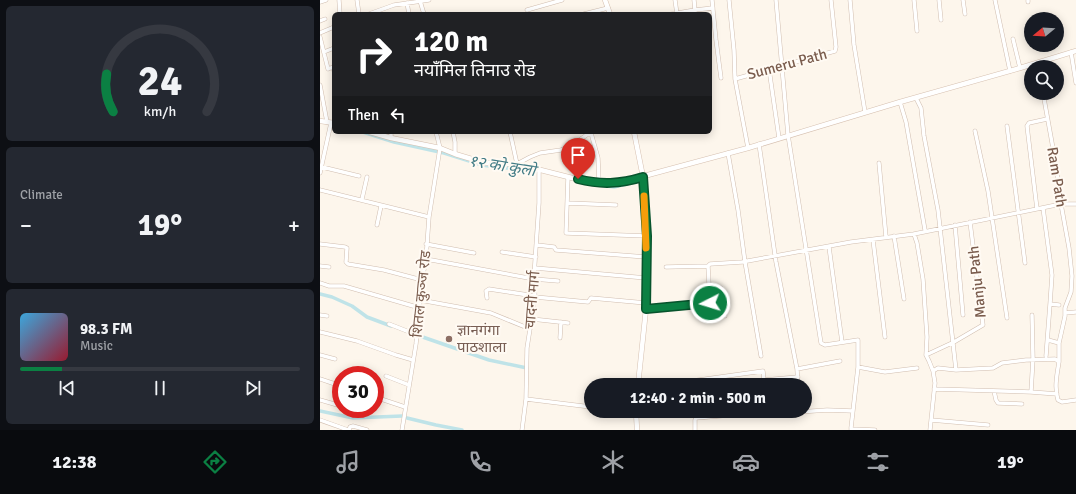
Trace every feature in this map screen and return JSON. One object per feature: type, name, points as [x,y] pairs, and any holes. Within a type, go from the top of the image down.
[{"type":"street","points":[[320,2],[326,0]]},
{"type":"street","points":[[339,0],[340,12]]},
{"type":"street","points":[[357,0],[359,12]]},
{"type":"street","points":[[393,0],[394,5]]},
{"type":"street","points":[[375,12],[407,2],[429,0]]},
{"type":"street","points":[[527,10],[562,0]]},
{"type":"street","points":[[606,0],[609,12]]},
{"type":"street","points":[[675,0],[675,12]]},
{"type":"street","points":[[694,0],[695,12],[713,8]]},
{"type":"street","points":[[712,0],[721,78]]},
{"type":"street","points":[[729,0],[735,79],[748,148]]},
{"type":"street","points":[[776,0],[788,135],[807,250],[820,343],[825,345],[858,340],[858,367],[851,429],[875,430]]},
{"type":"street","name":"Sumeru Path","points":[[735,79],[835,51],[831,0]]},
{"type":"street","points":[[850,0],[854,45],[865,112]]},
{"type":"street","points":[[914,0],[917,31]]},
{"type":"street","points":[[939,0],[941,20]]},
{"type":"street","points":[[963,0],[965,14]]},
{"type":"street","points":[[995,0],[1010,71]]},
{"type":"street","points":[[420,1],[423,12]]},
{"type":"street","points":[[407,2],[409,12]]},
{"type":"street","points":[[592,12],[608,8]]},
{"type":"street","points":[[320,21],[324,19]]},
{"type":"street","points":[[320,33],[332,28]]},
{"type":"street","points":[[320,37],[328,68],[332,68]]},
{"type":"street","points":[[1013,39],[1020,68]]},
{"type":"street","points":[[324,52],[332,49]]},
{"type":"street","points":[[1052,60],[1074,52],[1076,83]]},
{"type":"street","points":[[377,134],[440,148],[486,163],[517,164],[539,171],[588,182],[618,184],[748,148],[865,112],[1024,67]]},
{"type":"street","points":[[768,69],[779,138]]},
{"type":"street","points":[[320,85],[331,124],[320,173]]},
{"type":"street","points":[[916,98],[921,108],[924,136],[938,210],[956,370]]},
{"type":"street","name":"Ram Path","points":[[1044,100],[1056,165],[1072,276],[1071,292],[1066,308],[1059,343],[1056,394]]},
{"type":"street","points":[[900,102],[906,122],[926,230]]},
{"type":"street","points":[[1037,209],[1027,126],[1029,123],[1047,119]]},
{"type":"street","points":[[320,121],[331,124]]},
{"type":"street","points":[[1007,126],[1025,263]]},
{"type":"street","points":[[975,131],[988,191],[1007,318]]},
{"type":"street","points":[[436,134],[440,148]]},
{"type":"street","points":[[453,134],[455,154]]},
{"type":"street","points":[[510,134],[517,164]]},
{"type":"street","points":[[517,164],[540,153],[561,150],[572,145],[585,134]]},
{"type":"street","points":[[592,134],[598,158],[599,182]]},
{"type":"street","points":[[634,134],[643,177],[647,236],[646,309],[639,378]]},
{"type":"street","points":[[760,144],[776,256],[798,377],[787,378]]},
{"type":"street","points":[[582,152],[595,147]]},
{"type":"street","name":"शितल कुञ्ज रोड","points":[[402,430],[416,344],[422,280],[426,259],[429,217],[440,148]]},
{"type":"street","points":[[728,153],[761,356]]},
{"type":"street","points":[[879,163],[886,237]]},
{"type":"street","points":[[322,167],[359,176]]},
{"type":"street","name":"चादनी मार्ग","points":[[522,430],[526,399],[527,348],[535,296],[534,279],[537,245],[539,171]]},
{"type":"street","points":[[362,199],[366,177]]},
{"type":"street","points":[[568,178],[566,233],[647,236]]},
{"type":"street","points":[[320,190],[362,199],[380,206],[429,217]]},
{"type":"street","points":[[567,203],[616,206]]},
{"type":"street","points":[[666,267],[708,266],[715,263],[745,262],[807,250],[914,234],[926,230],[1018,214],[1061,204],[1076,204]]},
{"type":"street","points":[[377,225],[380,206]]},
{"type":"street","points":[[1044,208],[1052,275],[1046,356]]},
{"type":"street","name":"Manju Path","points":[[926,355],[954,342],[983,325],[970,222]]},
{"type":"street","points":[[955,225],[963,315]]},
{"type":"street","points":[[914,234],[923,279],[927,337],[926,355],[930,361],[933,371],[934,389],[930,430]]},
{"type":"street","points":[[894,236],[904,299]]},
{"type":"street","points":[[873,240],[885,337]]},
{"type":"street","points":[[320,244],[347,248],[346,262],[348,264],[384,270],[422,280]]},
{"type":"street","points":[[426,244],[474,254]]},
{"type":"street","points":[[537,245],[554,248],[556,250],[646,257]]},
{"type":"street","points":[[829,247],[842,342]]},
{"type":"street","points":[[502,252],[536,257]]},
{"type":"street","points":[[426,259],[534,279],[558,281]]},
{"type":"street","points":[[320,266],[329,267]]},
{"type":"street","points":[[708,266],[710,303]]},
{"type":"street","points":[[535,268],[646,278]]},
{"type":"street","points":[[320,283],[329,286],[344,286],[420,308]]},
{"type":"street","points":[[721,288],[725,316]]},
{"type":"street","points":[[486,298],[486,291],[489,289],[588,302],[591,298],[646,303]]},
{"type":"street","points":[[420,300],[491,313],[530,329]]},
{"type":"street","points":[[646,309],[723,301]]},
{"type":"street","points":[[1050,304],[1059,304]]},
{"type":"street","points":[[1065,313],[1076,312]]},
{"type":"street","points":[[320,315],[327,316]]},
{"type":"street","points":[[1031,392],[1033,359],[1032,315]]},
{"type":"street","points":[[532,319],[568,323]]},
{"type":"street","points":[[560,338],[561,322]]},
{"type":"street","points":[[388,324],[417,335]]},
{"type":"street","points":[[320,332],[357,341],[413,360]]},
{"type":"street","points":[[1048,340],[1059,343]]},
{"type":"street","points":[[320,355],[335,359]]},
{"type":"street","points":[[933,371],[938,368],[956,370],[993,368],[1002,363],[1033,359],[1054,359],[1059,362]]},
{"type":"street","points":[[797,369],[840,361]]},
{"type":"street","points":[[858,367],[885,372],[917,368]]},
{"type":"street","points":[[713,378],[763,371],[764,378]]},
{"type":"street","points":[[386,376],[409,385]]},
{"type":"street","points":[[320,379],[332,383]]},
{"type":"street","points":[[934,389],[1031,392],[1056,394],[1058,400],[1062,402],[1076,400]]},
{"type":"street","points":[[994,391],[998,403],[1022,404]]},
{"type":"street","points":[[526,399],[584,406]]},
{"type":"street","points":[[320,400],[332,403]]},
{"type":"street","points":[[384,401],[405,407]]},
{"type":"street","points":[[812,411],[853,411]]},
{"type":"street","points":[[636,418],[637,430]]},
{"type":"street","points":[[695,430],[696,418]]},
{"type":"street","points":[[320,420],[349,430],[350,427],[353,426],[367,430]]},
{"type":"street","points":[[931,420],[988,426]]},
{"type":"waterway","name":"१२ को कुलो","points":[[369,134],[394,142],[444,153],[482,165],[518,168],[540,172]]},
{"type":"waterway","name":"१२ को कुलो","points":[[591,184],[614,187],[643,180]]},
{"type":"waterway","points":[[320,294],[332,297],[352,306],[367,317],[391,326]]},
{"type":"waterway","points":[[414,334],[489,360],[527,368]]},
{"type":"waterway","points":[[320,411],[353,418],[402,416]]},
{"type":"waterway","points":[[407,418],[462,430]]},
{"type":"slow traffic","points":[[644,196],[647,236],[646,248]]},
{"type":"place","name":"ज्ञानगंगा पाठशाला","points":[[449,339]]},
{"type":"route","points":[[578,179],[588,182],[618,184],[643,177],[647,236],[646,309],[710,303]]}]
